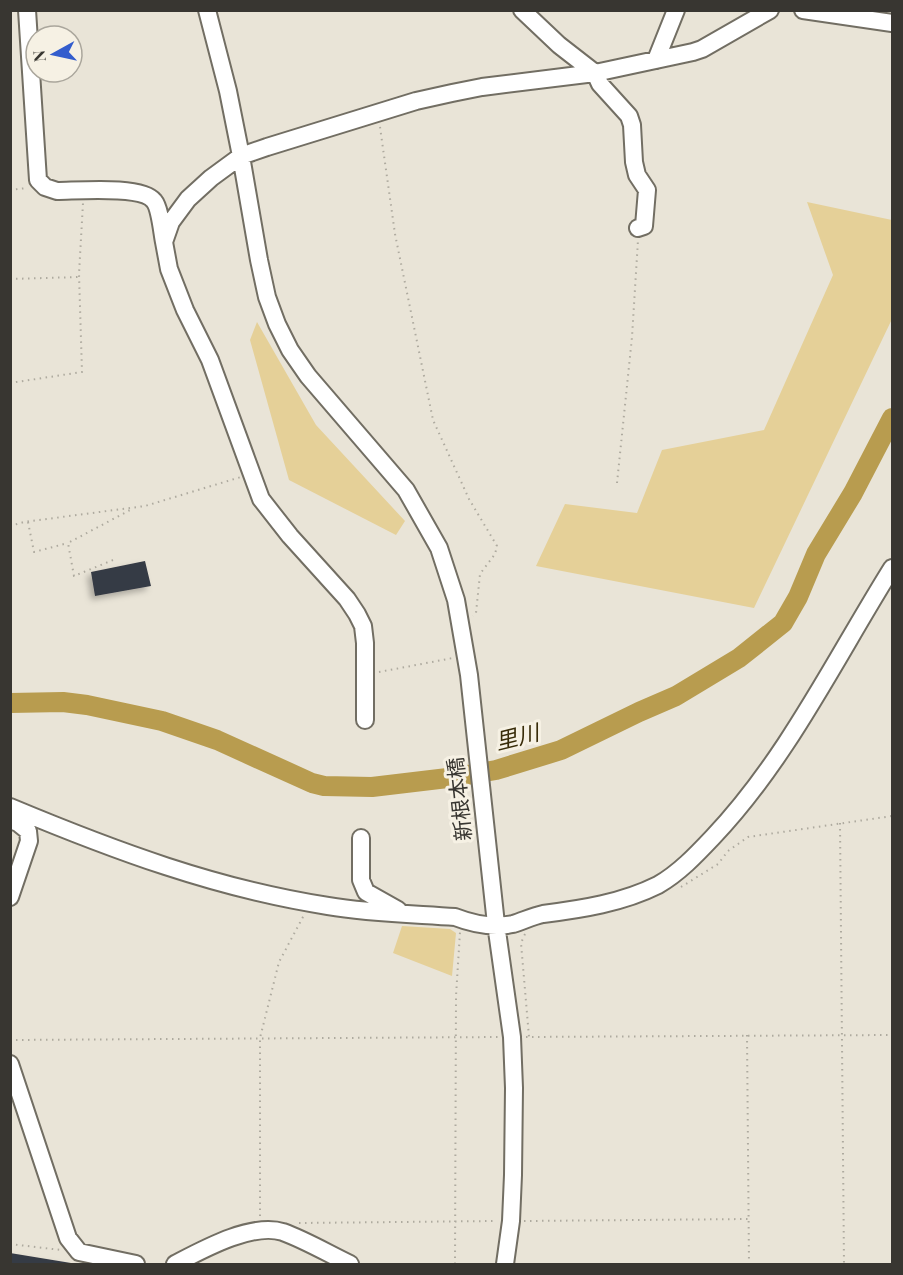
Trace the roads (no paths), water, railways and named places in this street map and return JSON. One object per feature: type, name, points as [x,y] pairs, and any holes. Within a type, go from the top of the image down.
[{"type":"street","points":[[27,10],[38,180],[45,187],[57,191],[135,192],[149,196],[156,202],[169,269],[185,310],[210,360],[261,499],[290,536],[347,599],[363,626],[365,720]]},
{"type":"street","name":"新根本橋","points":[[207,10],[228,91],[267,297],[277,324],[290,350],[308,376],[406,490],[439,548],[456,600],[469,675],[496,921],[512,1037],[513,1175],[511,1221],[505,1264]]},
{"type":"street","points":[[522,10],[559,45],[595,73],[600,84],[629,116],[637,175],[646,190],[644,226],[638,228]]},
{"type":"street","points":[[656,60],[676,10]]},
{"type":"street","points":[[164,242],[171,222],[188,199],[211,178],[241,156],[416,101],[472,89],[595,73],[702,49],[770,10]]},
{"type":"street","points":[[803,10],[892,23]]},
{"type":"street","points":[[10,807],[65,831],[159,866],[208,880],[328,906],[455,917],[469,923],[496,921],[510,924],[540,915],[578,910],[618,900],[657,885],[686,864],[730,819],[763,776],[892,568]]},
{"type":"street","points":[[10,897],[29,841],[27,831],[13,820]]},
{"type":"street","points":[[361,838],[362,880],[366,892],[404,912]]},
{"type":"street","points":[[10,1064],[68,1238],[79,1252],[136,1264]]},
{"type":"street","points":[[175,1264],[221,1240],[260,1231],[282,1232],[350,1264]]},
{"type":"waterway","name":"里川","points":[[10,703],[63,702],[162,721],[217,740],[312,783],[324,786],[372,787],[456,777],[496,770],[561,750],[676,696],[739,658],[783,623],[798,597],[816,554],[853,493],[892,418]]}]
